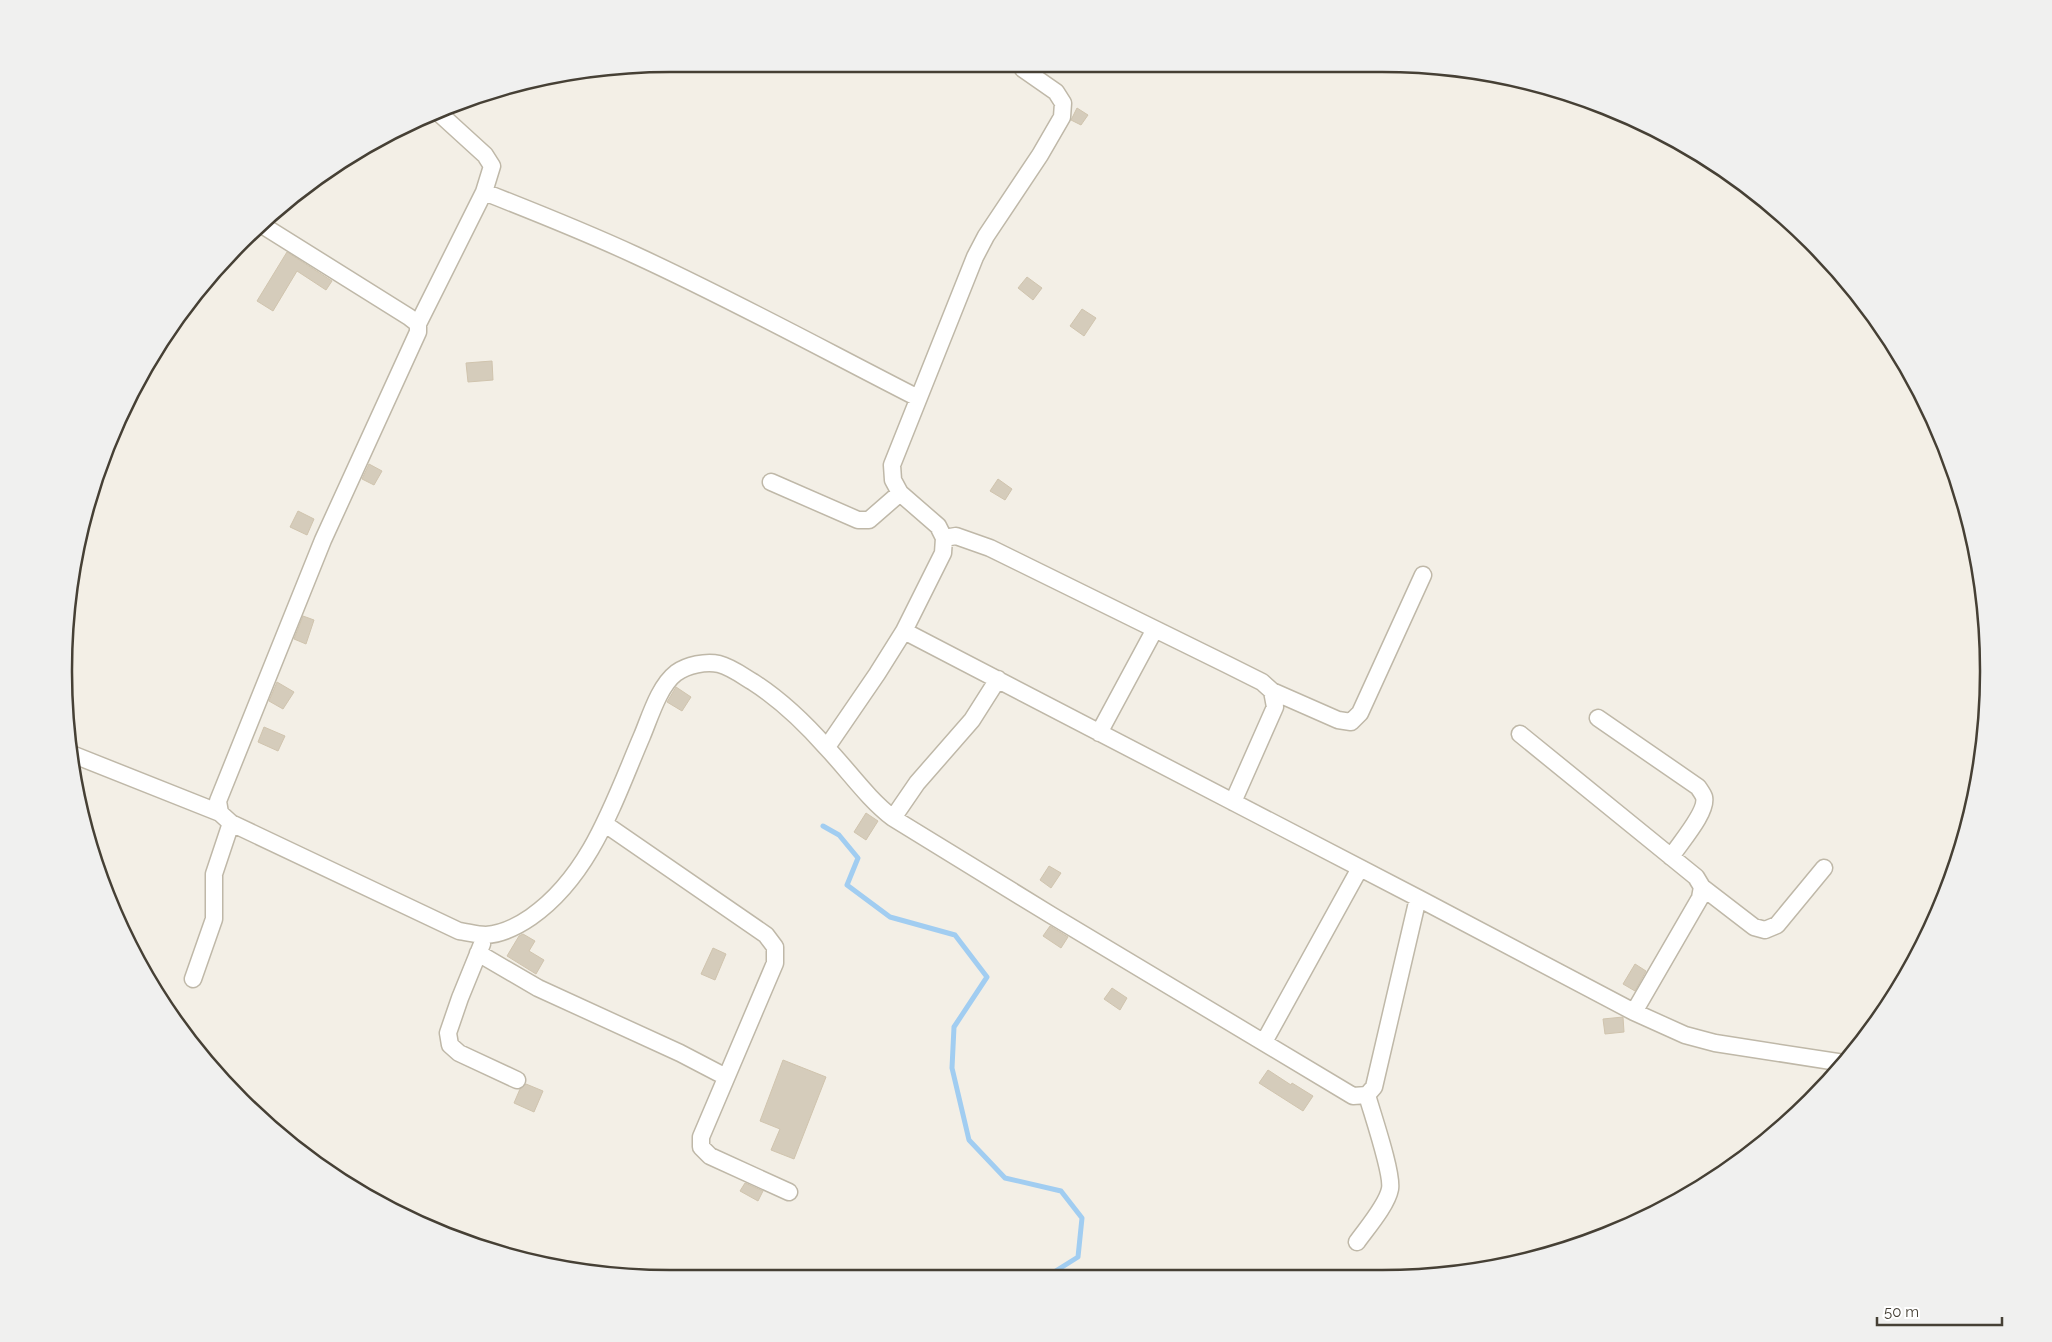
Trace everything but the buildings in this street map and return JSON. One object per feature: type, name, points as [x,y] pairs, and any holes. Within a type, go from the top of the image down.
[{"type":"street","points":[[827,747],[904,631],[943,553],[944,538],[938,526],[900,493],[893,480],[892,466],[982,243],[1062,117],[1063,103],[1056,92],[1027,72]]},
{"type":"street","points":[[194,979],[214,919],[214,874],[226,818],[218,801],[323,540],[418,332],[418,324],[484,192],[492,166],[485,155],[444,117]]},
{"type":"street","points":[[484,192],[558,221],[635,255],[748,310],[918,398]]},
{"type":"street","points":[[268,229],[418,324]]},
{"type":"street","points":[[771,482],[858,520],[868,520],[876,515],[900,493]]},
{"type":"street","points":[[944,538],[956,536],[990,548],[1262,682],[1272,691],[1338,720],[1351,722],[1360,713],[1423,575]]},
{"type":"street","points":[[1100,733],[1155,629]]},
{"type":"street","points":[[904,631],[1634,1012],[1685,1034],[1715,1043],[1835,1061]]},
{"type":"street","points":[[79,757],[226,818],[459,931],[486,935],[516,927],[547,906],[591,851],[605,824],[660,693],[676,673],[699,663],[720,664],[774,695],[793,711],[827,747],[876,805],[893,818],[1353,1096],[1366,1095],[1374,1087],[1418,898]]},
{"type":"street","points":[[893,818],[917,782],[972,720],[998,679]]},
{"type":"street","points":[[1234,802],[1275,707],[1272,691]]},
{"type":"street","points":[[1598,718],[1698,787],[1702,793],[1704,798],[1703,809],[1671,857]]},
{"type":"street","points":[[1520,734],[1696,877],[1702,887],[1754,927],[1765,930],[1777,925],[1824,868]]},
{"type":"street","points":[[605,824],[766,936],[775,947],[775,963],[701,1137],[701,1147],[710,1156],[790,1192]]},
{"type":"street","points":[[1264,1042],[1360,868]]},
{"type":"street","points":[[1634,1012],[1700,898],[1702,887]]},
{"type":"street","points":[[486,935],[448,1033],[450,1045],[459,1052],[517,1080]]},
{"type":"street","points":[[478,953],[538,988],[680,1053],[726,1077]]},
{"type":"street","points":[[1358,1242],[1384,1202],[1390,1188],[1390,1174],[1366,1095]]},
{"type":"waterway","points":[[823,826],[839,835],[858,858],[847,885],[890,917],[955,935],[987,977],[954,1027],[952,1068],[969,1140],[1005,1178],[1061,1191],[1082,1218],[1078,1257],[1057,1270]]}]
